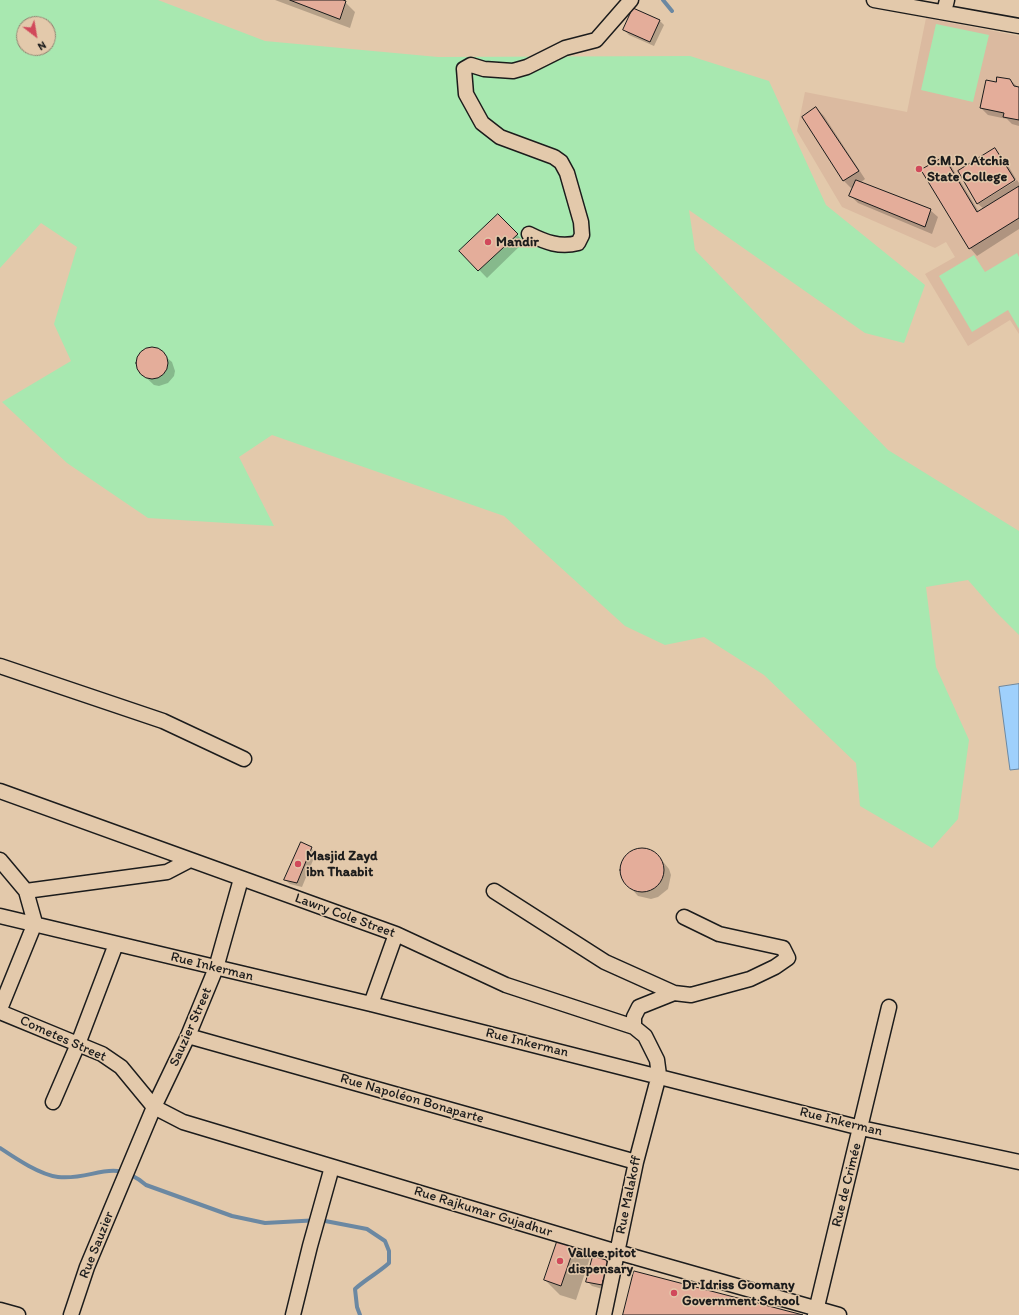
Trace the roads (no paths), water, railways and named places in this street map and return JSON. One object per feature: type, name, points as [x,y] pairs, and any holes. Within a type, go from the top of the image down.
[{"type":"street","points":[[529,234],[548,243],[568,246],[578,243],[582,235],[581,222],[567,173],[561,162],[554,156],[500,137],[482,123],[466,94],[464,68],[471,65],[484,69],[513,71],[527,67],[565,48],[596,40],[631,0]]},
{"type":"street","points":[[874,0],[945,6],[1019,26]]},
{"type":"street","points":[[0,666],[163,720],[244,759]]},
{"type":"street","name":"Lawry Cole Street","points":[[0,791],[396,934],[506,985],[634,1027],[645,1036],[657,1060],[659,1075]]},
{"type":"street","points":[[0,860],[26,891],[35,923],[0,1010]]},
{"type":"street","points":[[26,891],[167,872],[190,860]]},
{"type":"street","name":"Sauzier Street","points":[[127,1173],[154,1107],[188,1036],[216,968],[241,879]]},
{"type":"street","points":[[494,891],[605,962],[674,993],[691,995],[750,979],[775,967],[788,958],[783,948],[719,934],[684,917]]},
{"type":"street","name":"Rue Inkerman","points":[[0,916],[35,923],[116,944],[371,1004],[659,1075],[861,1128],[1019,1162]]},
{"type":"street","points":[[371,1004],[396,934]]},
{"type":"street","points":[[53,1102],[78,1044],[116,944]]},
{"type":"street","points":[[634,1027],[634,1017],[639,1007],[674,993]]},
{"type":"street","name":"Rue de Crimée","points":[[816,1312],[889,1007]]},
{"type":"street","name":"Cometes Street","points":[[0,1010],[102,1054],[121,1067],[154,1107]]},
{"type":"street","name":"Rue Napoléon Bonaparte","points":[[188,1036],[636,1162]]},
{"type":"street","name":"Rue Malakoff","points":[[604,1315],[636,1162],[659,1075]]},
{"type":"street","name":"Rue Rajkumar Gujadhur","points":[[154,1107],[183,1122],[816,1312],[839,1315]]},
{"type":"street","points":[[293,1315],[332,1167]]},
{"type":"street","name":"Rue Sauzier","points":[[71,1315],[87,1267],[127,1173]]},
{"type":"street","points":[[0,1310],[18,1315]]},
{"type":"water","points":[[1019,684],[1019,769],[1010,770],[999,687]]},
{"type":"waterway","points":[[663,0],[672,11]]},
{"type":"waterway","points":[[0,1148],[28,1166],[51,1176],[71,1177],[113,1171],[123,1172],[134,1176],[146,1185],[232,1216],[265,1223],[320,1220],[367,1229],[385,1241],[389,1251],[389,1263],[355,1289],[357,1307],[360,1315]]},
{"type":"place","name":"G.M.D. Atchia State College","points":[[919,169]]},
{"type":"place","name":"Mandir","points":[[488,242]]},
{"type":"place","name":"Masjid Zayd ibn Thaabit","points":[[298,864]]},
{"type":"place","name":"Vallee pitot dispensary","points":[[560,1261]]},
{"type":"place","name":"Dr Idriss Goomany Government School","points":[[674,1293]]}]
